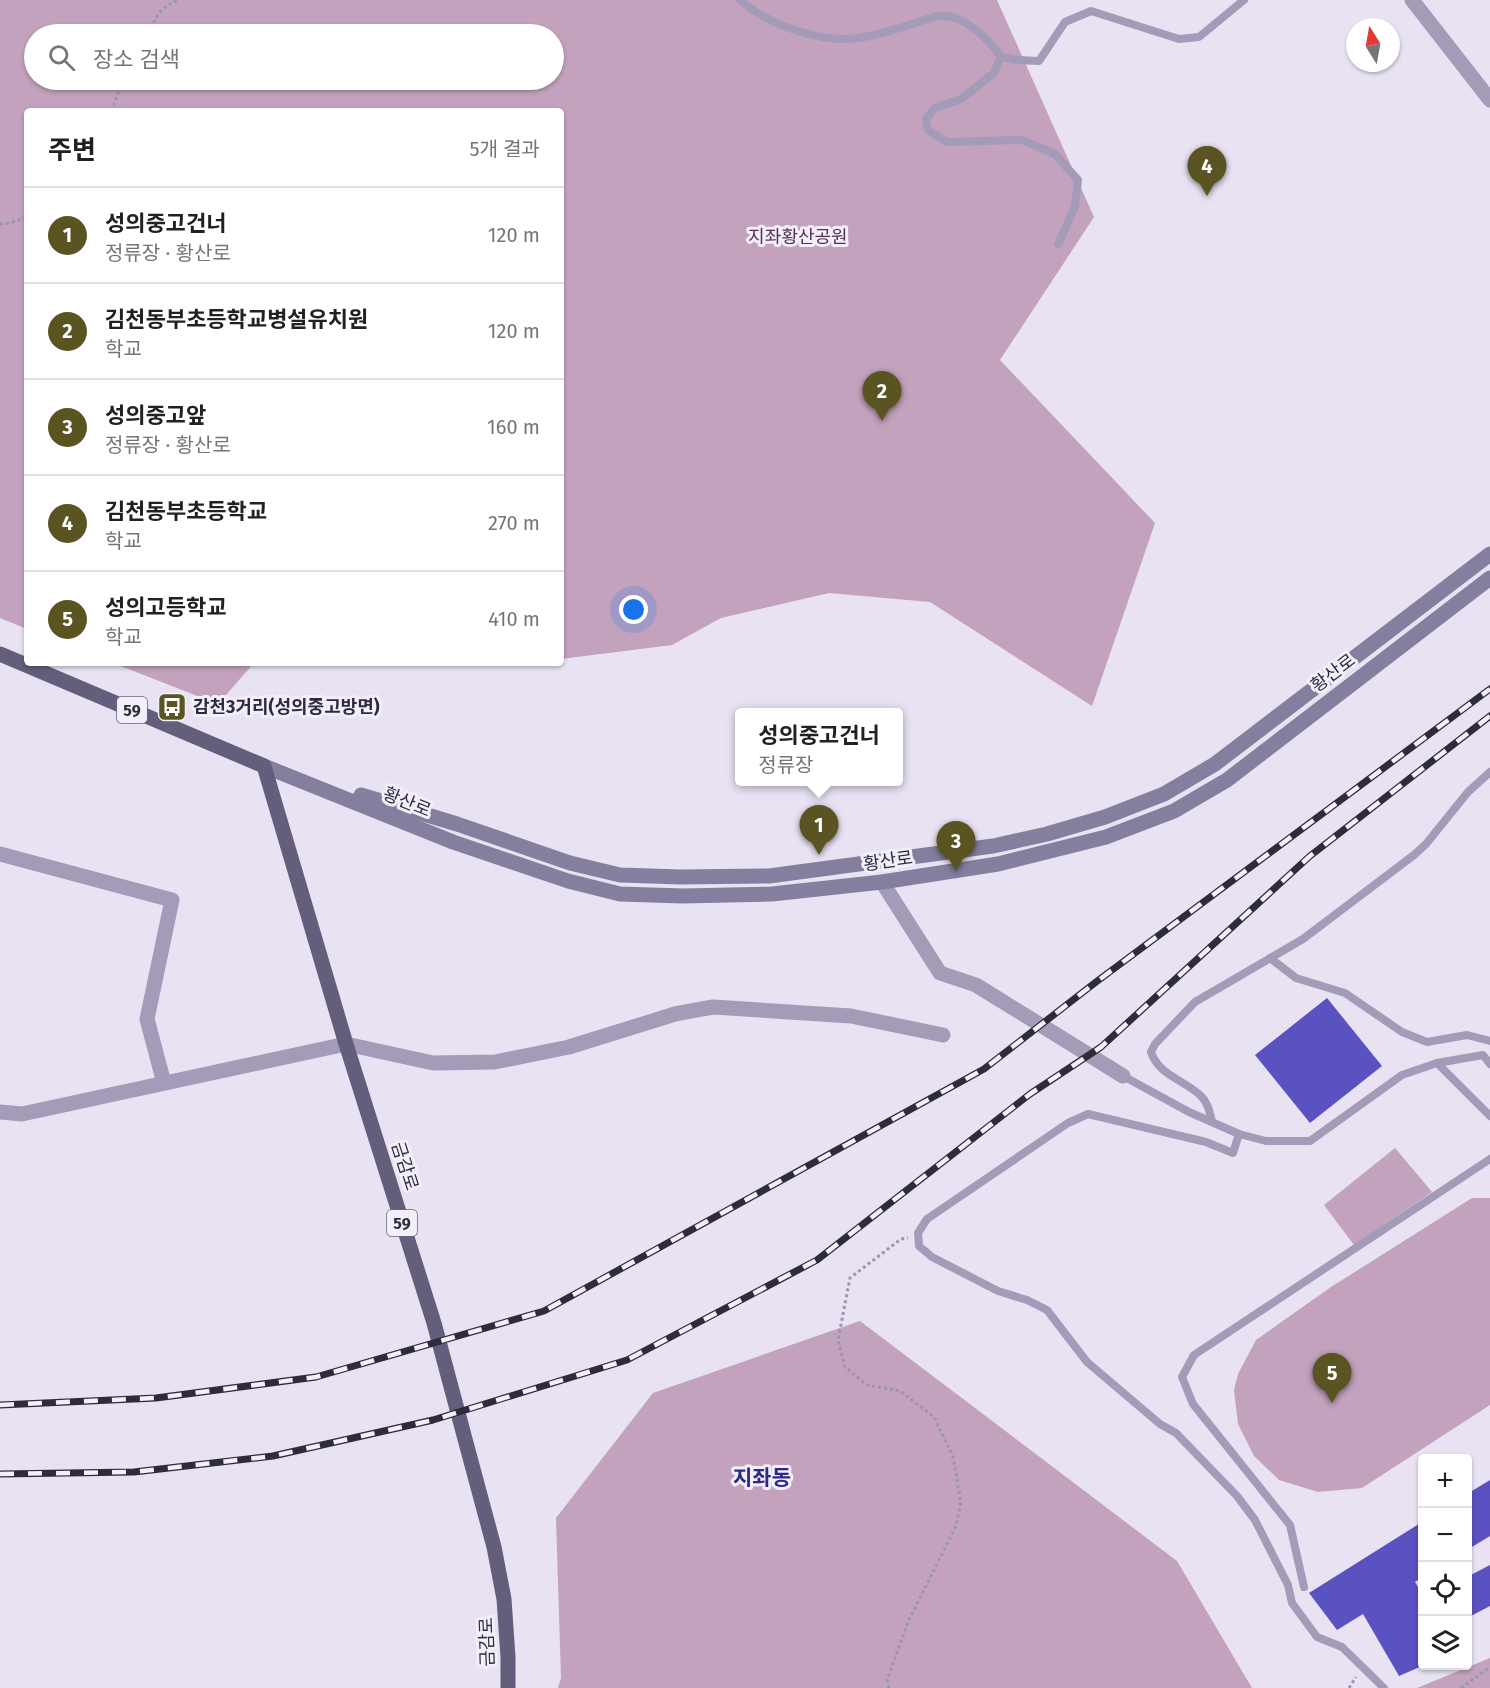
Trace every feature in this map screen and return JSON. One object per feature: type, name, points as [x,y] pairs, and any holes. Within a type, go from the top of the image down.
[{"type":"main road","name":"황산로","points":[[0,654],[24,664]]},
{"type":"main road","name":"황산로","points":[[29,666],[264,765]]},
{"type":"main road","name":"금감로","points":[[264,765],[346,1044],[434,1323],[494,1547],[504,1599],[508,1688]]},
{"type":"street","points":[[1412,0],[1490,100]]},
{"type":"street","name":"황산로","points":[[264,765],[457,824],[570,863],[620,875],[769,876],[993,846],[1047,834],[1105,817],[1164,794],[1215,764],[1490,554]]},
{"type":"street","name":"황산로","points":[[264,765],[463,845],[567,881],[620,894],[683,896],[772,894],[882,882],[998,864],[1038,855],[1106,837],[1174,811],[1227,780],[1490,578]]},
{"type":"street","points":[[0,854],[172,900],[147,1019],[164,1083]]},
{"type":"street","points":[[882,882],[940,973],[976,985],[1123,1076]]},
{"type":"street","points":[[0,1112],[22,1114],[346,1044],[433,1063],[495,1062],[569,1047],[675,1014],[713,1007],[851,1016],[943,1035]]},
{"type":"lane","points":[[740,0],[780,25],[821,38],[861,38],[940,16],[963,21],[990,41],[1001,57],[1039,61],[1065,22],[1091,11],[1179,39],[1199,37],[1244,0]]},
{"type":"lane","points":[[1001,57],[993,73],[961,99],[935,108],[926,119],[928,130],[947,141],[1022,140],[1055,154],[1078,180],[1075,207],[1058,244]]},
{"type":"lane","points":[[1212,1122],[1208,1107],[1201,1095],[1154,1061],[1151,1052],[1155,1044],[1195,1002],[1330,920],[1414,855],[1426,844],[1468,792],[1490,772]]},
{"type":"lane","points":[[1270,958],[1296,978],[1345,993],[1402,1032],[1427,1042],[1467,1035],[1490,1041]]},
{"type":"lane","points":[[1123,1076],[1189,1112],[1239,1134],[1266,1141],[1310,1141],[1402,1075],[1437,1063],[1483,1055],[1490,1064]]},
{"type":"lane","points":[[1437,1063],[1490,1116]]},
{"type":"lane","points":[[1239,1134],[1233,1153],[1206,1142],[1088,1114],[1068,1123],[927,1219],[918,1236],[919,1246],[932,1257],[998,1291],[1027,1300],[1047,1310],[1087,1362],[1160,1424],[1176,1433],[1237,1496],[1255,1520],[1288,1585],[1292,1603],[1317,1637],[1342,1647],[1384,1688]]},
{"type":"lane","points":[[1304,1587],[1290,1525],[1193,1404],[1182,1377],[1194,1355],[1490,1159]]},
{"type":"path","points":[[153,24],[165,5],[179,0]]},
{"type":"path","points":[[116,108],[114,104],[119,90]]},
{"type":"path","points":[[0,224],[10,224],[24,218]]},
{"type":"path","points":[[889,1688],[887,1680],[908,1622],[956,1526],[960,1502],[953,1457],[934,1417],[900,1391],[859,1380],[845,1367],[837,1340],[850,1278],[901,1239],[918,1236]]},
{"type":"path","points":[[1461,1688],[1490,1666]]},
{"type":"green space","name":"지좌황산공원","points":[[0,0],[997,0],[1094,217],[1000,360],[1155,523],[1092,706],[930,602],[829,593],[721,618],[672,645],[564,659],[564,108],[24,108],[24,628],[0,618]]},
{"type":"green space","points":[[121,666],[251,666],[218,704]]},
{"type":"green space","points":[[1395,1148],[1432,1192],[1354,1245],[1324,1205]]},
{"type":"green space","points":[[1472,1198],[1490,1198],[1490,1405],[1362,1488],[1318,1492],[1279,1480],[1254,1456],[1238,1424],[1234,1390],[1238,1374],[1256,1340],[1331,1287]]},
{"type":"green space","points":[[860,1321],[1177,1561],[1252,1688],[558,1688],[561,1678],[556,1518],[653,1393]]},
{"type":"green space","points":[[1490,1658],[1490,1688],[1417,1688],[1461,1670],[1472,1670],[1472,1665]]},
{"type":"building","points":[[1327,998],[1382,1066],[1310,1123],[1255,1055]]},
{"type":"building","points":[[1490,1480],[1490,1536],[1472,1547],[1472,1508],[1472,1491]]},
{"type":"building","points":[[1418,1525],[1418,1580],[1415,1582],[1418,1587],[1418,1668],[1399,1676],[1363,1614],[1337,1630],[1309,1593]]},
{"type":"building","points":[[1490,1565],[1490,1606],[1472,1615],[1472,1574]]},
{"type":"railway","points":[[0,1405],[156,1398],[316,1377],[544,1311],[984,1069],[1096,982],[1490,689]]},
{"type":"railway","points":[[0,1474],[134,1472],[273,1456],[433,1420],[627,1360],[817,1260],[1030,1094],[1101,1047],[1310,856],[1490,716]]},
{"type":"place","name":"김천동부초등학교","points":[[1207,196]]},
{"type":"place","name":"김천동부초등학교병설유치원","points":[[882,421]]},
{"type":"place","name":"감천3거리(성의중고방면)","points":[[172,707]]},
{"type":"place","name":"성의중고건너","points":[[819,855]]},
{"type":"place","name":"성의중고앞","points":[[956,871]]},
{"type":"place","name":"성의고등학교","points":[[1332,1403]]},
{"type":"district","name":"지좌동","points":[[762,1478]]}]
